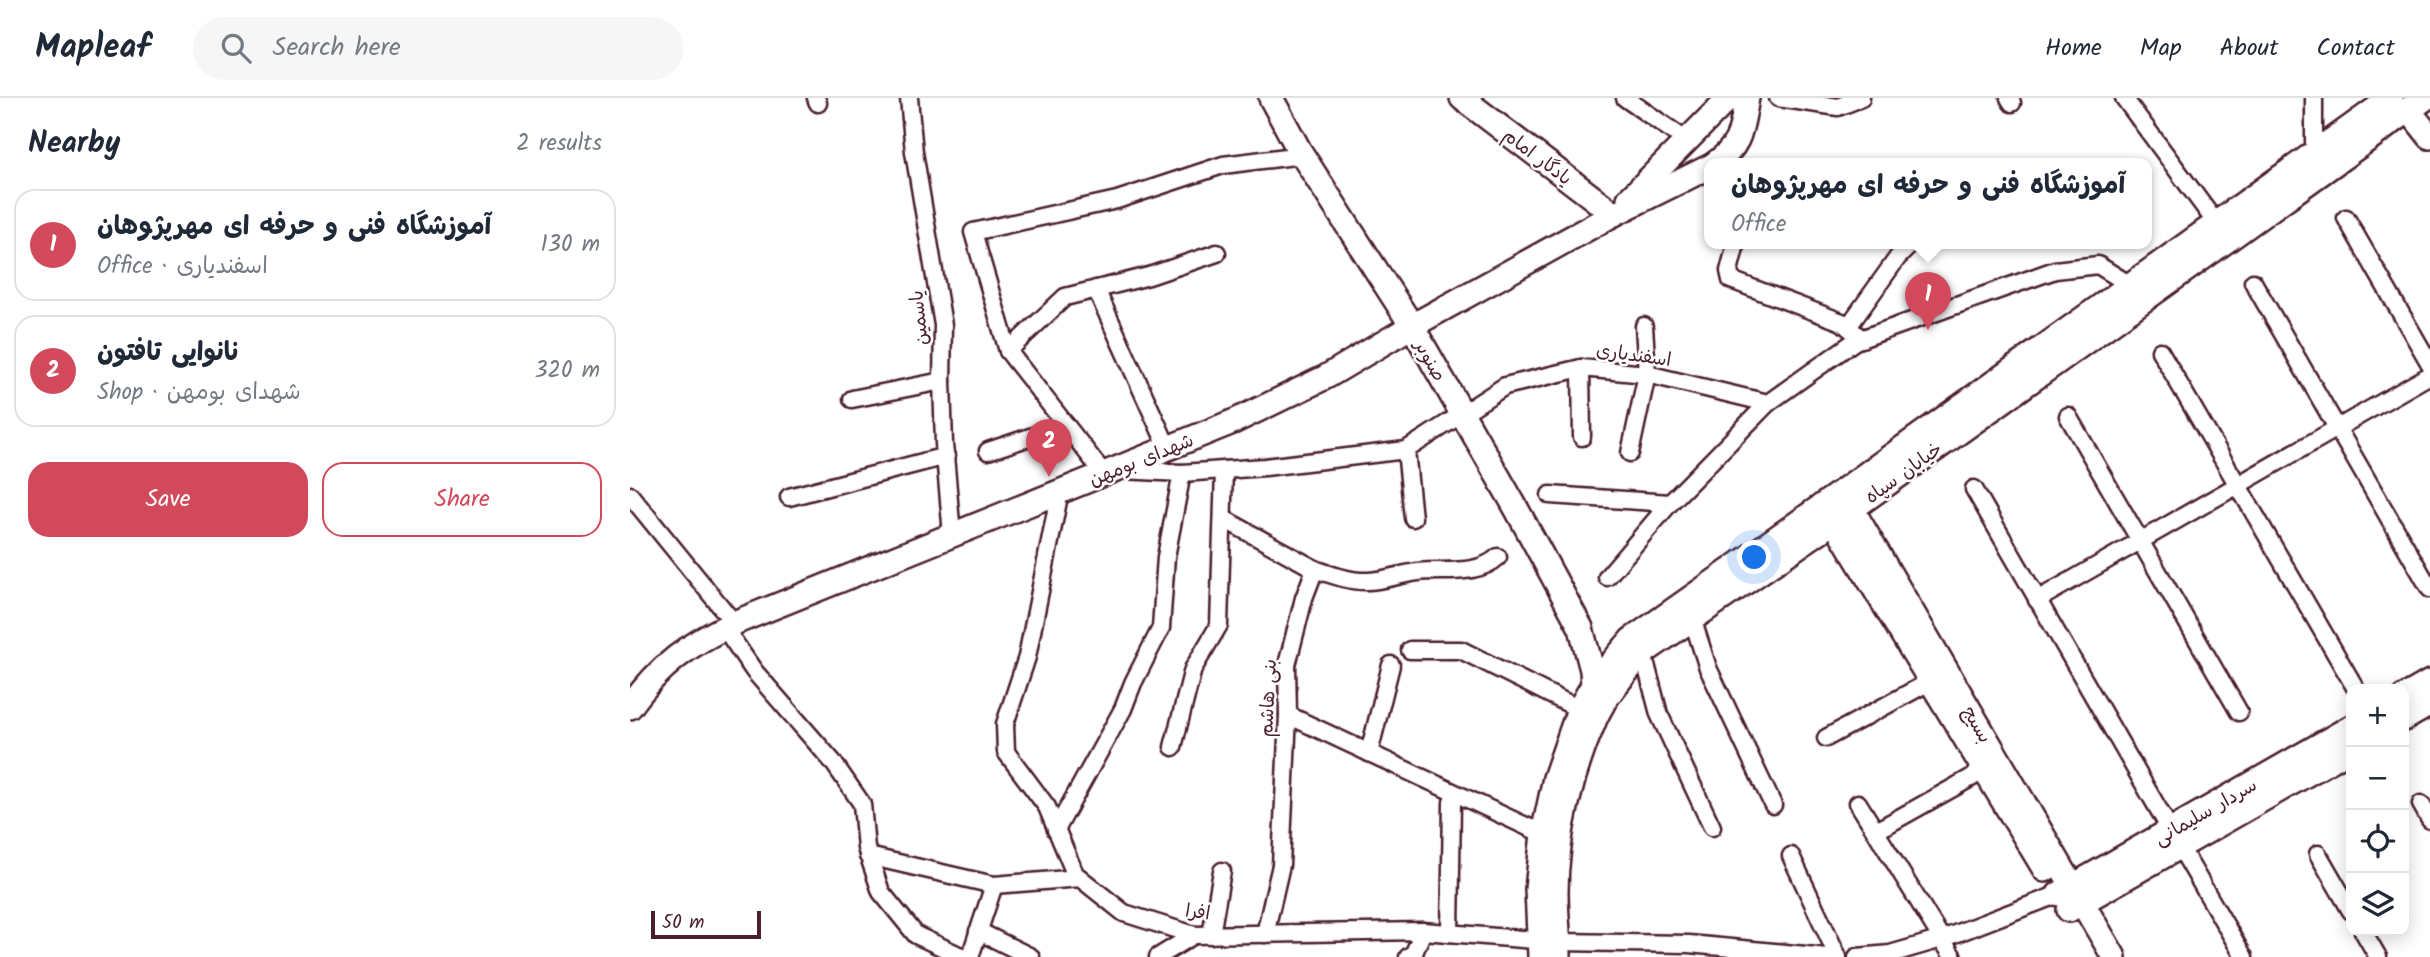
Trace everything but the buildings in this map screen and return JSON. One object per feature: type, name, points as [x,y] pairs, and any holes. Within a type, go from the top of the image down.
[{"type":"street","name":"یاسمین","points":[[909,98],[914,152],[943,325],[942,381],[952,535]]},
{"type":"street","name":"صنوبر","points":[[1271,98],[1302,155],[1412,326],[1581,628],[1592,670],[1592,685]]},
{"type":"street","name":"یادگار امام","points":[[1462,98],[1614,214]]},
{"type":"street","points":[[1625,98],[1687,141]]},
{"type":"street","points":[[1614,214],[1729,98]]},
{"type":"street","points":[[1727,158],[1740,136],[1747,98]]},
{"type":"street","points":[[1778,98],[1838,107],[1861,98]]},
{"type":"street","points":[[2124,98],[2216,223]]},
{"type":"street","points":[[2314,98],[2314,153]]},
{"type":"street","points":[[2408,102],[2430,137]]},
{"type":"street","name":"خیابان سپاه","points":[[1549,949],[1561,837],[1573,783],[1596,717],[1637,646],[1692,618],[2130,285],[2314,153],[2408,102]]},
{"type":"street","name":"خیابان سپاه","points":[[1549,949],[1537,889],[1543,834],[1555,778],[1579,709],[1592,685],[1637,646],[2408,102]]},
{"type":"street","points":[[1109,472],[1066,425],[1008,351],[973,232],[1117,200],[1223,165],[1302,155]]},
{"type":"street","points":[[1614,214],[1704,169]]},
{"type":"street","name":"شهدای بومهن","points":[[630,707],[645,686],[671,660],[701,638],[1235,421],[1315,382],[1614,214]]},
{"type":"street","points":[[2346,218],[2430,364]]},
{"type":"street","points":[[1735,249],[1728,271],[1731,280],[1842,322],[1862,339]]},
{"type":"street","points":[[1848,327],[1906,249]]},
{"type":"street","points":[[1008,351],[1065,297],[1149,276],[1217,253]]},
{"type":"street","points":[[1607,577],[1670,503],[1768,403],[1854,341],[2055,270],[2098,265],[2130,285]]},
{"type":"street","points":[[2253,282],[2430,589]]},
{"type":"street","points":[[1096,289],[1168,448]]},
{"type":"street","points":[[1630,453],[1647,374],[1644,326]]},
{"type":"street","points":[[2160,351],[2353,684]]},
{"type":"street","points":[[1581,368],[1582,437]]},
{"type":"street","name":"اسفندیاری","points":[[1109,472],[1182,473],[1224,470],[1406,450],[1505,386],[1581,368],[1647,374],[1768,403]]},
{"type":"street","points":[[2037,600],[2430,375]]},
{"type":"street","points":[[852,399],[942,381]]},
{"type":"street","points":[[2068,416],[2239,712]]},
{"type":"street","points":[[988,452],[1066,425]]},
{"type":"street","points":[[1406,450],[1413,518]]},
{"type":"street","points":[[789,496],[946,456]]},
{"type":"street","points":[[1173,747],[1193,669],[1219,625],[1224,470]]},
{"type":"street","points":[[1056,830],[1123,709],[1133,682],[1161,628],[1166,557],[1182,473]]},
{"type":"street","points":[[1974,489],[2244,957]]},
{"type":"street","points":[[1060,491],[1027,657],[1005,724],[1006,752],[1047,807],[1074,874],[1080,878]]},
{"type":"street","points":[[630,495],[729,625],[754,671],[833,762],[862,804],[868,856],[881,892],[916,935],[962,957]]},
{"type":"street","points":[[1550,495],[1670,503]]},
{"type":"street","name":"بسیج","points":[[1838,506],[1931,681],[1985,770],[2114,957]]},
{"type":"street","name":"بسیج","points":[[1838,506],[2071,898],[2097,957]]},
{"type":"street","points":[[1224,519],[1315,569],[1338,577],[1369,581],[1419,572],[1474,569],[1490,564],[1498,556]]},
{"type":"street","name":"بنی هاشم","points":[[1265,934],[1281,865],[1288,715],[1287,665],[1304,598],[1315,569]]},
{"type":"street","points":[[1692,618],[1708,668],[1773,805]]},
{"type":"street","points":[[1581,628],[1604,640],[1637,646],[1660,714],[1712,827]]},
{"type":"street","points":[[1410,650],[1461,650],[1579,709]]},
{"type":"street","points":[[1369,753],[1391,666]]},
{"type":"street","points":[[1826,738],[1931,681]]},
{"type":"street","points":[[2409,694],[2430,682]]},
{"type":"street","points":[[2409,716],[2430,704]]},
{"type":"street","points":[[1288,715],[1543,834]]},
{"type":"street","name":"سردار سلیمانی","points":[[2176,839],[2346,730]]},
{"type":"street","name":"سردار سلیمانی","points":[[2071,898],[2176,839],[2346,752]]},
{"type":"street","points":[[1875,831],[1985,770]]},
{"type":"street","points":[[1450,933],[1452,802]]},
{"type":"street","points":[[1858,803],[1953,957]]},
{"type":"street","points":[[2421,804],[2430,820]]},
{"type":"street","points":[[2318,854],[2346,902]]},
{"type":"street","points":[[868,856],[995,886],[1080,878]]},
{"type":"street","points":[[1791,856],[1838,957]]},
{"type":"street","points":[[1211,935],[1222,871]]},
{"type":"street","name":"افرا","points":[[1080,878],[1124,913],[1194,935],[1423,931],[1549,949],[1689,944],[1827,957]]},
{"type":"street","points":[[970,957],[995,886]]},
{"type":"street","points":[[1857,957],[1890,954],[2071,898]]},
{"type":"street","points":[[978,931],[1031,957]]},
{"type":"street","points":[[1408,957],[1414,953],[1423,931]]},
{"type":"street","points":[[1158,957],[1180,951],[1194,935]]},
{"type":"street","points":[[2366,936],[2378,957]]},
{"type":"place","name":"آموزشگاه فنی و حرفه ای مهرپژوهان","points":[[1928,330]]},
{"type":"place","name":"نانوایی تافتون","points":[[1049,477]]}]
